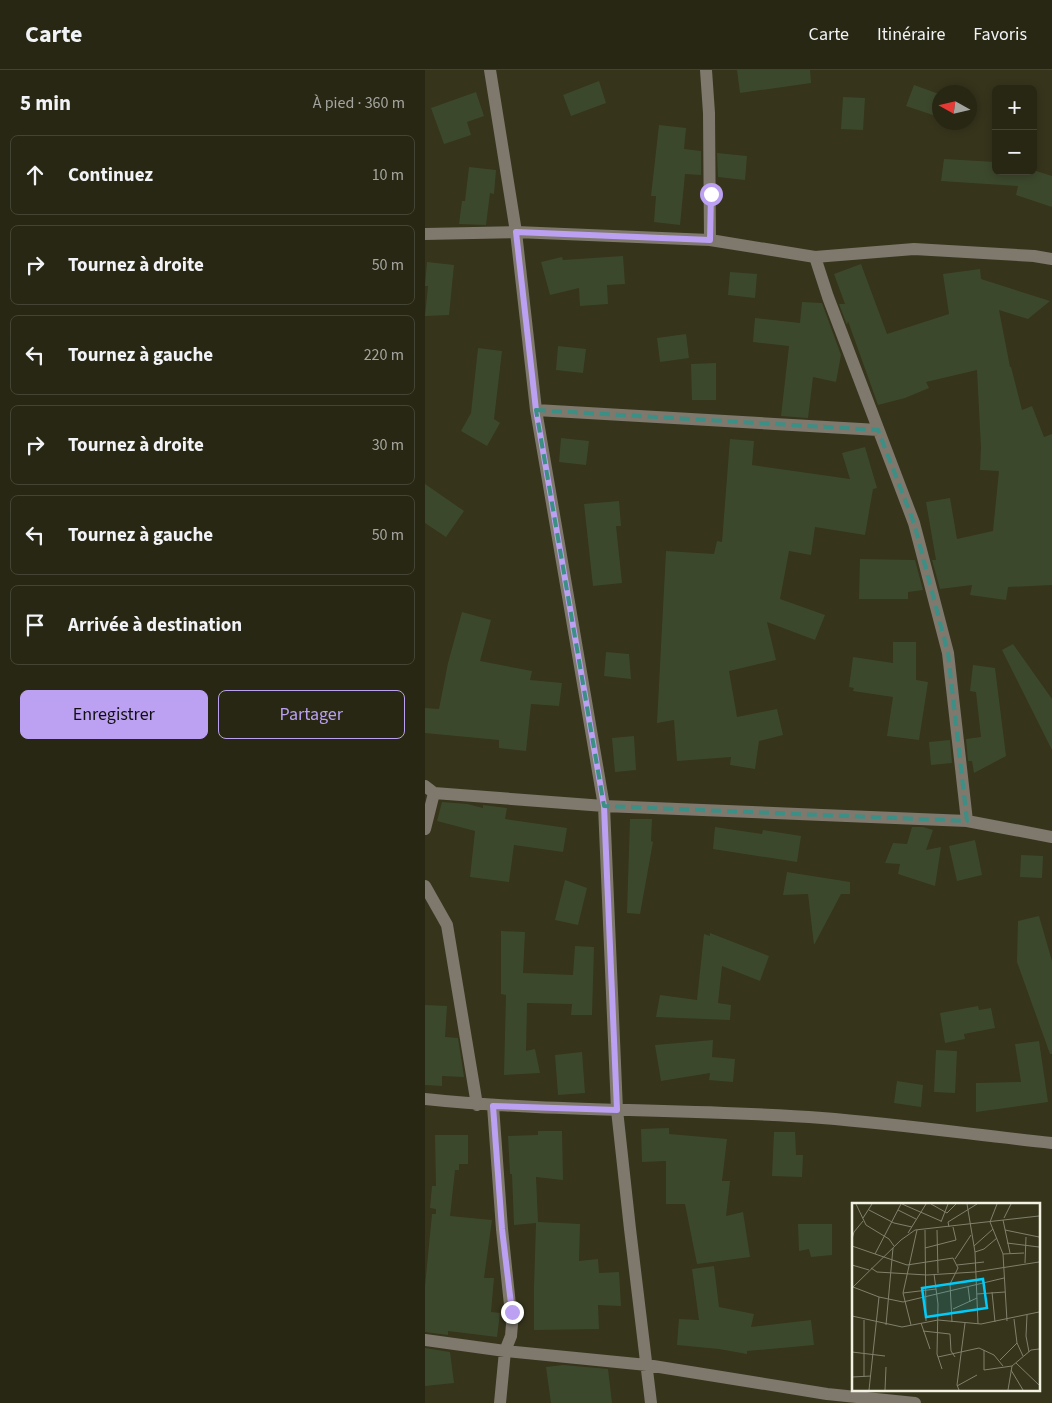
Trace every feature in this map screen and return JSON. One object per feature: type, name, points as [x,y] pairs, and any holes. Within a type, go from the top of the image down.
[{"type":"street","points":[[491,70],[516,232],[536,410],[604,806],[617,1110],[651,1403]]},
{"type":"street","points":[[706,70],[709,113],[710,240]]},
{"type":"street","points":[[425,234],[516,232],[710,240],[815,258],[913,249],[1034,256],[1052,260]]},
{"type":"street","points":[[815,258],[914,523],[948,653],[967,821]]},
{"type":"street","points":[[536,410],[878,430]]},
{"type":"street","points":[[425,829],[429,790],[604,806],[967,821],[1052,837]]},
{"type":"street","points":[[425,886],[447,925],[477,1105]]},
{"type":"street","points":[[425,1099],[493,1106],[822,1118],[1052,1143]]},
{"type":"street","points":[[493,1106],[502,1229],[512,1312],[511,1336],[505,1351],[500,1403]]},
{"type":"street","points":[[425,1340],[505,1351],[647,1365],[827,1394],[915,1403]]},
{"type":"highlighted area","points":[[536,410],[878,430],[914,523],[948,653],[967,821],[604,806]]},
{"type":"building","points":[[737,70],[810,70],[811,83],[740,93]]},
{"type":"building","points":[[599,81],[606,103],[571,116],[563,95]]},
{"type":"building","points":[[914,85],[932,91],[932,115],[906,106]]},
{"type":"building","points":[[476,92],[484,116],[467,122],[471,135],[444,144],[431,108]]},
{"type":"building","points":[[843,97],[865,98],[863,130],[841,129]]},
{"type":"building","points":[[659,125],[686,128],[684,149],[701,151],[701,175],[685,174],[680,225],[654,222],[656,196],[651,196]]},
{"type":"building","points":[[717,153],[747,156],[745,180],[718,177]]},
{"type":"building","points":[[944,159],[992,162],[992,175],[1037,175],[1037,171],[1052,176],[1052,207],[1016,195],[1018,186],[941,181]]},
{"type":"building","points":[[469,167],[496,170],[494,194],[490,193],[486,225],[459,224],[462,201],[465,201]]},
{"type":"building","points":[[623,256],[625,284],[607,285],[608,304],[580,306],[579,288],[550,295],[541,262],[562,257],[563,260]]},
{"type":"building","points":[[427,262],[454,265],[449,315],[425,316],[428,286],[425,286]]},
{"type":"building","points":[[861,264],[887,334],[949,314],[943,274],[980,269],[981,279],[1050,301],[1028,319],[999,310],[1010,367],[1022,410],[1032,406],[1044,437],[1052,434],[1052,585],[1008,587],[1006,600],[970,595],[972,585],[940,589],[932,560],[936,560],[926,502],[950,498],[957,539],[993,531],[999,471],[980,470],[981,448],[977,370],[926,382],[929,388],[905,398],[878,405],[848,321],[847,325],[839,304],[845,304],[834,274]]},
{"type":"building","points":[[730,272],[757,274],[755,298],[728,295]]},
{"type":"building","points":[[802,302],[822,303],[841,355],[836,382],[813,377],[808,418],[781,416],[789,346],[753,342],[755,318],[800,323]]},
{"type":"building","points":[[686,334],[689,358],[660,362],[657,338]]},
{"type":"building","points":[[558,346],[586,349],[583,373],[556,370]]},
{"type":"building","points":[[478,348],[502,351],[494,419],[500,423],[487,446],[461,431],[471,413]]},
{"type":"building","points":[[716,363],[716,400],[692,400],[691,364]]},
{"type":"building","points":[[561,438],[589,441],[586,465],[559,462]]},
{"type":"building","points":[[730,439],[754,441],[752,465],[850,479],[842,453],[865,447],[877,488],[873,489],[865,535],[815,527],[811,555],[789,551],[780,599],[825,615],[815,640],[767,622],[776,660],[729,671],[737,717],[777,709],[783,735],[759,741],[755,769],[730,765],[731,757],[677,761],[674,720],[657,723],[666,551],[714,554],[717,541],[722,542]]},
{"type":"building","points":[[425,484],[464,511],[446,537],[425,523]]},
{"type":"building","points":[[619,501],[621,526],[616,526],[622,583],[593,586],[584,504]]},
{"type":"building","points":[[860,559],[915,560],[923,590],[908,592],[908,599],[859,599]]},
{"type":"building","points":[[462,612],[491,620],[480,661],[532,671],[530,680],[562,683],[559,706],[531,704],[526,751],[499,748],[499,740],[425,733],[425,708],[439,709],[448,663]]},
{"type":"building","points":[[893,642],[916,642],[916,680],[928,682],[919,740],[887,736],[893,697],[853,691],[854,688],[849,687],[853,657],[893,663]]},
{"type":"building","points":[[1013,644],[1052,699],[1052,750],[1002,650]]},
{"type":"building","points":[[606,652],[629,654],[631,679],[604,676]]},
{"type":"building","points":[[973,665],[995,668],[1006,756],[974,773],[972,761],[968,761],[966,739],[981,737],[976,692],[970,691]]},
{"type":"building","points":[[634,736],[636,770],[615,772],[612,738]]},
{"type":"building","points":[[950,740],[952,763],[931,765],[929,742]]},
{"type":"building","points":[[442,802],[467,804],[483,808],[483,805],[507,808],[505,819],[567,828],[563,852],[514,845],[509,882],[470,877],[475,831],[437,821]]},
{"type":"building","points":[[630,819],[652,819],[651,841],[653,842],[640,914],[627,913]]},
{"type":"building","points":[[715,827],[762,834],[763,830],[801,836],[797,862],[713,849]]},
{"type":"building","points":[[912,827],[923,827],[933,830],[926,850],[941,847],[935,886],[898,874],[900,864],[885,863],[893,843],[907,844]]},
{"type":"building","points":[[975,840],[982,875],[957,881],[949,846]]},
{"type":"building","points":[[1021,855],[1043,856],[1042,878],[1020,877]]},
{"type":"building","points":[[787,872],[850,882],[850,894],[841,894],[814,945],[808,894],[783,895]]},
{"type":"building","points":[[565,880],[587,888],[578,925],[555,920]]},
{"type":"building","points":[[1039,916],[1052,961],[1052,1054],[1050,1054],[1017,962],[1018,921]]},
{"type":"building","points":[[501,931],[525,932],[523,973],[573,975],[575,946],[594,947],[592,1015],[571,1015],[572,1004],[527,1003],[526,1051],[535,1049],[540,1073],[504,1075],[506,995],[501,994]]},
{"type":"building","points":[[710,933],[769,956],[760,981],[722,966],[718,1003],[731,1005],[730,1020],[656,1017],[660,995],[697,1000],[704,934],[710,936]]},
{"type":"building","points":[[425,1005],[447,1006],[445,1037],[458,1038],[464,1077],[442,1076],[442,1086],[425,1085]]},
{"type":"building","points":[[978,1006],[979,1010],[991,1008],[995,1028],[964,1034],[965,1039],[945,1043],[940,1013]]},
{"type":"building","points":[[713,1040],[712,1057],[735,1059],[733,1082],[709,1080],[710,1073],[661,1081],[655,1045]]},
{"type":"building","points":[[1039,1041],[1048,1102],[976,1112],[976,1083],[1021,1082],[1015,1044]]},
{"type":"building","points":[[936,1050],[957,1051],[955,1093],[934,1092]]},
{"type":"building","points":[[582,1052],[585,1093],[558,1095],[555,1055]]},
{"type":"building","points":[[897,1081],[923,1085],[921,1107],[894,1103]]},
{"type":"building","points":[[669,1128],[669,1134],[727,1139],[722,1181],[730,1181],[726,1216],[743,1212],[750,1257],[697,1264],[685,1204],[666,1204],[666,1161],[642,1162],[641,1129]]},
{"type":"building","points":[[538,1131],[562,1131],[563,1180],[536,1177],[538,1222],[580,1224],[579,1261],[598,1259],[599,1273],[619,1272],[621,1306],[598,1305],[599,1329],[534,1330],[536,1223],[514,1225],[508,1136],[538,1135]]},
{"type":"building","points":[[774,1132],[795,1132],[796,1155],[803,1155],[802,1177],[772,1176]]},
{"type":"building","points":[[435,1135],[468,1135],[468,1164],[459,1164],[459,1170],[455,1170],[450,1216],[492,1220],[484,1278],[494,1278],[491,1312],[500,1313],[497,1337],[448,1331],[448,1335],[425,1332],[425,1286],[432,1214],[436,1214],[436,1209],[430,1208],[432,1186],[436,1186]]},
{"type":"building","points":[[798,1224],[832,1224],[832,1255],[811,1257],[809,1249],[799,1251]]},
{"type":"building","points":[[714,1266],[719,1307],[754,1314],[751,1327],[811,1320],[814,1345],[747,1351],[747,1354],[677,1345],[679,1319],[699,1320],[692,1269]]},
{"type":"building","points":[[425,1348],[450,1352],[454,1383],[425,1386]]},
{"type":"building","points":[[563,1365],[608,1369],[612,1403],[551,1403],[546,1367]]},
{"type":"route","points":[[512,1312],[502,1229],[493,1106],[617,1110],[604,806],[536,410],[516,232],[710,240],[711,194]]}]
